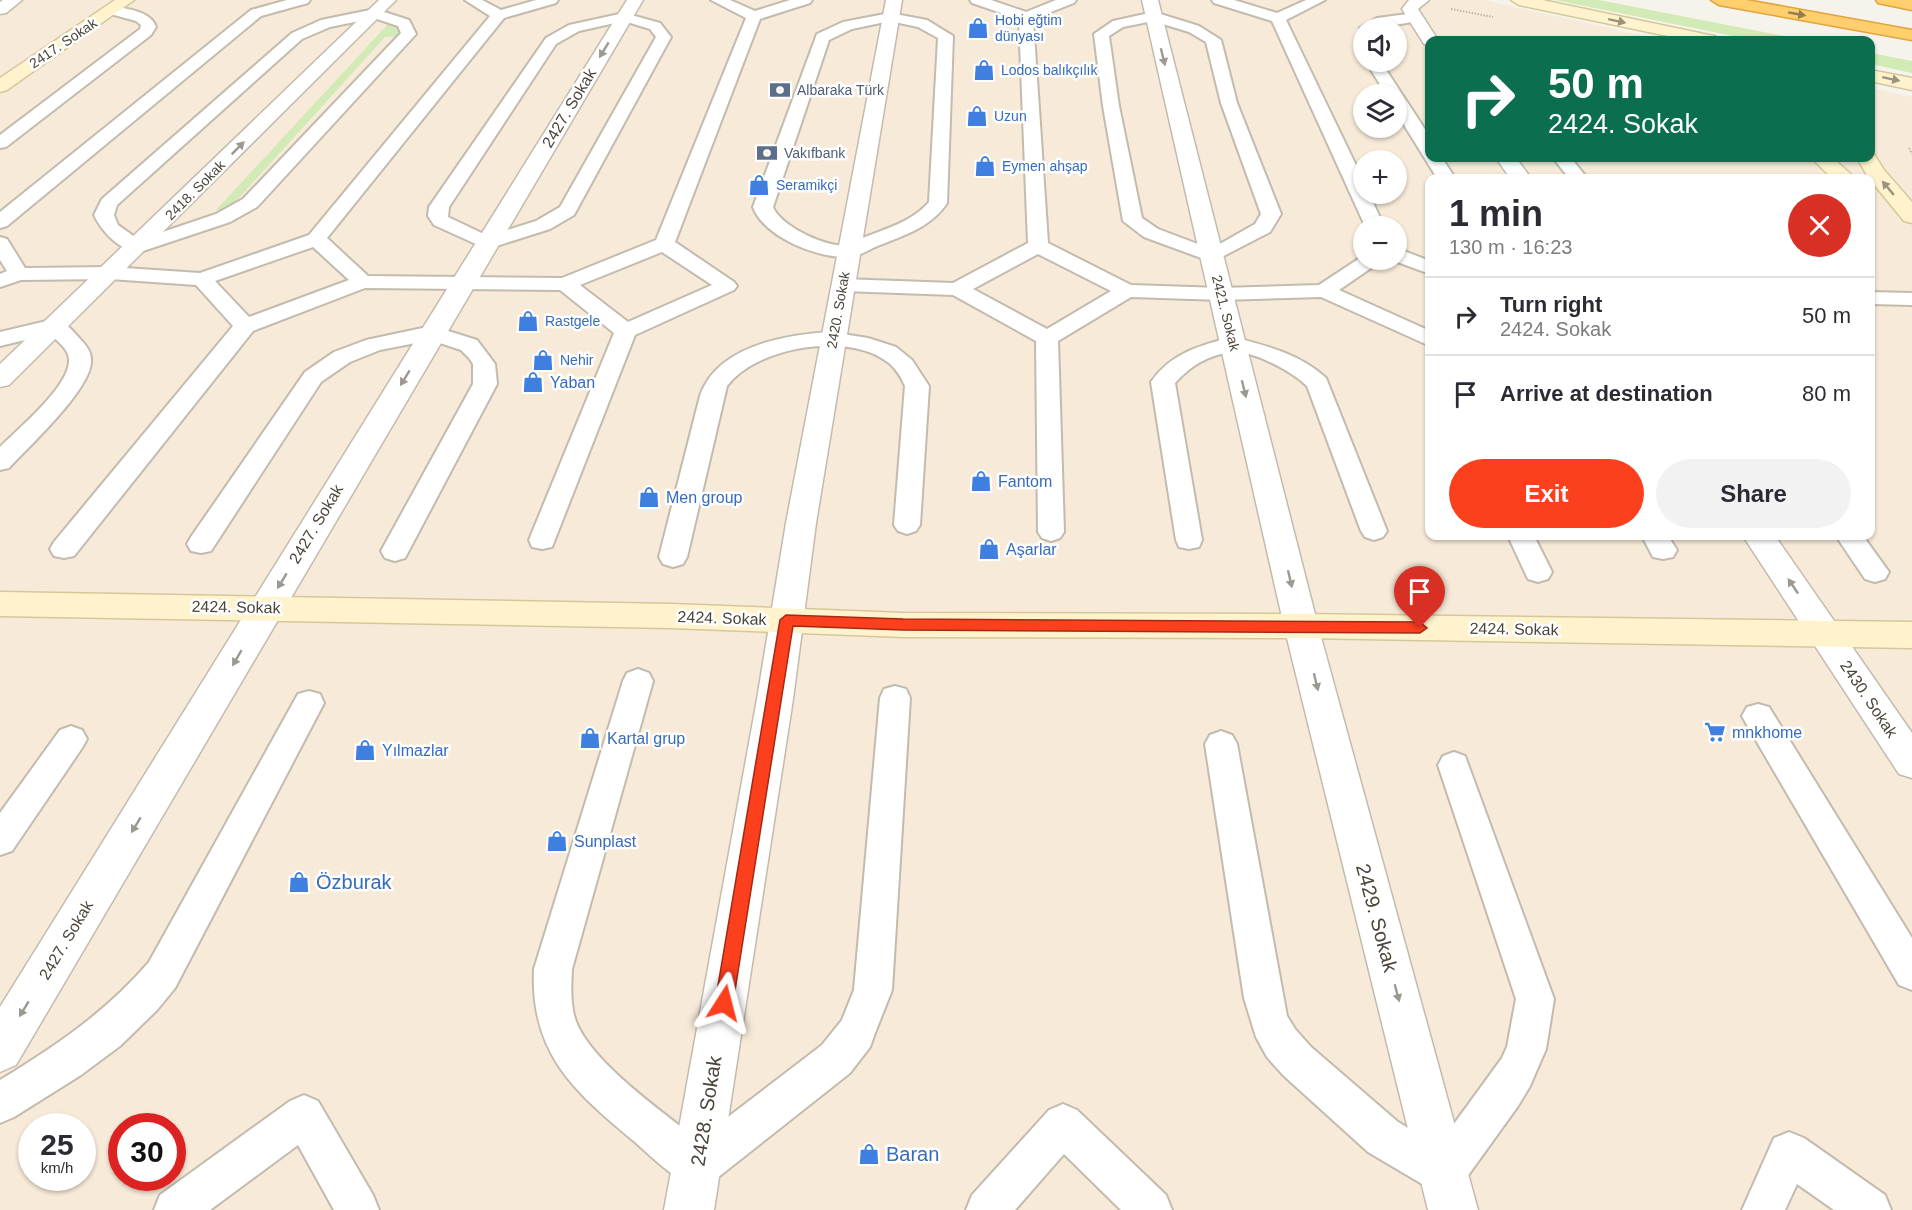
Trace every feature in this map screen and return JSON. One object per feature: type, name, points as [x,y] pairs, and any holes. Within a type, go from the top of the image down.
[{"type":"highway","points":[[1719,0],[1912,36]]},
{"type":"highway","points":[[1884,0],[1912,5]]},
{"type":"highway","points":[[1868,6],[1912,14]]},
{"type":"street","points":[[0,9],[14,0]]},
{"type":"street","points":[[1502,0],[1616,36]]},
{"type":"street","points":[[1519,0],[1690,36]]},
{"type":"street","name":"2417. Sokak","points":[[0,86],[119,5]]},
{"type":"street","name":"2418. Sokak","points":[[0,379],[382,6]]},
{"type":"street","points":[[1417,7],[1428,36]]},
{"type":"street","name":"2427. Sokak","points":[[0,1049],[630,8]]},
{"type":"street","name":"2420. Sokak","points":[[786,620],[848,251],[892,8]]},
{"type":"street","name":"2421. Sokak","points":[[1152,8],[1301,626]]},
{"type":"street","points":[[1875,76],[1912,84]]},
{"type":"street","points":[[1882,97],[1912,96]]},
{"type":"street","points":[[1826,162],[1839,174]]},
{"type":"street","points":[[1869,162],[1875,173],[1912,216]]},
{"type":"street","points":[[1878,209],[1912,238]]},
{"type":"street","name":"2430. Sokak","points":[[1762,540],[1912,763]]},
{"type":"street","name":"2424. Sokak","points":[[0,604],[266,607],[903,625],[1301,626],[1912,635]]},
{"type":"street","name":"2428. Sokak","points":[[689,1210],[786,620]]},
{"type":"street","name":"2429. Sokak","points":[[1301,626],[1448,1192]]},
{"type":"lane","points":[[0,222],[252,9],[303,0]]},
{"type":"lane","points":[[472,0],[499,15]]},
{"type":"lane","points":[[0,243],[10,278],[110,273],[202,279],[316,239],[499,15],[551,0]]},
{"type":"lane","points":[[718,0],[754,16],[805,0]]},
{"type":"lane","points":[[977,0],[1026,17],[1069,0]]},
{"type":"lane","points":[[1219,0],[1278,18],[1318,0]]},
{"type":"lane","points":[[1396,1],[1417,7]]},
{"type":"lane","points":[[0,143],[146,32],[149,27],[148,23],[119,5]]},
{"type":"lane","points":[[382,6],[404,24],[409,34],[256,198],[223,218],[137,247],[110,228],[106,222],[104,215],[109,203],[297,36],[326,23],[382,6]]},
{"type":"lane","points":[[1390,18],[1417,7]]},
{"type":"lane","points":[[630,8],[655,26],[664,37],[572,205],[552,221],[487,243],[447,225],[438,216],[439,207],[551,40],[574,28],[630,8]]},
{"type":"lane","points":[[892,8],[946,36],[938,203],[933,210],[916,223],[848,251],[808,243],[766,218],[763,207],[822,37],[892,8]]},
{"type":"lane","points":[[1152,8],[1213,40],[1229,102],[1271,214],[1263,228],[1212,256],[1151,233],[1133,221],[1111,106],[1101,34],[1152,8]]},
{"type":"lane","points":[[64,549],[245,326],[363,282],[565,284],[664,244],[754,16]]},
{"type":"lane","points":[[1026,17],[1038,246]]},
{"type":"lane","points":[[1278,18],[1370,216]]},
{"type":"lane","points":[[1407,115],[1425,144]]},
{"type":"lane","points":[[1565,162],[1575,174]]},
{"type":"lane","points":[[316,239],[363,282]]},
{"type":"lane","points":[[542,540],[626,331],[727,286],[664,244]]},
{"type":"lane","points":[[957,288],[1038,246]]},
{"type":"lane","points":[[1038,246],[1127,291],[1221,294],[1324,291],[1425,336]]},
{"type":"lane","points":[[1407,259],[1425,266]]},
{"type":"lane","points":[[1324,291],[1355,270]]},
{"type":"lane","points":[[202,279],[245,326]]},
{"type":"lane","points":[[565,284],[626,331]]},
{"type":"lane","points":[[843,285],[957,288],[1047,338]]},
{"type":"lane","points":[[1047,338],[1127,291]]},
{"type":"lane","points":[[1875,298],[1912,299]]},
{"type":"lane","points":[[0,339],[55,326],[80,351],[81,362],[78,374],[70,388],[0,462]]},
{"type":"lane","points":[[201,544],[313,377],[326,366],[358,350],[432,333],[468,345],[478,354],[484,364],[485,384],[395,551]]},
{"type":"lane","points":[[673,558],[716,384],[727,372],[760,352],[781,345],[833,338],[878,346],[903,364],[912,374],[917,386],[908,525]]},
{"type":"lane","points":[[1047,338],[1051,532]]},
{"type":"lane","points":[[1189,540],[1163,382],[1180,364],[1193,356],[1233,344],[1287,361],[1318,383],[1374,531]]},
{"type":"lane","points":[[1523,540],[1538,572]]},
{"type":"lane","points":[[1852,540],[1875,572]]},
{"type":"lane","points":[[638,681],[553,969],[554,1011],[561,1034],[588,1073],[697,1167],[836,1059],[856,1034],[867,1012],[873,990],[895,698]]},
{"type":"lane","points":[[0,1103],[88,1048],[139,1004],[156,982],[179,946],[309,703]]},
{"type":"lane","points":[[1758,716],[1912,972]]},
{"type":"lane","points":[[0,840],[71,740]]},
{"type":"lane","points":[[1221,744],[1263,998],[1270,1024],[1281,1043],[1298,1060],[1448,1192],[1516,1072],[1530,1033],[1535,999],[1454,765]]},
{"type":"lane","points":[[175,1210],[303,1115],[358,1210]]},
{"type":"lane","points":[[987,1210],[1063,1124],[1151,1210]]},
{"type":"lane","points":[[1763,1210],[1789,1153],[1870,1210]]},
{"type":"path","points":[[1909,148],[1912,154]]},
{"type":"shaded area","points":[[0,0],[1484,0],[1644,36],[1425,36],[1425,162],[1875,162],[1875,89],[1912,97],[1912,1210],[0,1210]]},
{"type":"green space","points":[[1555,0],[1599,0],[1784,36],[1733,36]]},
{"type":"green space","points":[[389,23],[403,30],[402,36],[385,37],[228,210],[216,210]]},
{"type":"green space","points":[[1875,54],[1912,61],[1912,73],[1875,65]]},
{"type":"place","name":"Hobi eğtim dünyası","points":[[978,28]]},
{"type":"place","name":"Lodos balıkçılık","points":[[984,70]]},
{"type":"place","name":"Albaraka Türk","points":[[780,90]]},
{"type":"place","name":"Uzun","points":[[977,116]]},
{"type":"place","name":"Vakıfbank","points":[[767,153]]},
{"type":"place","name":"Eymen ahşap","points":[[985,166]]},
{"type":"place","name":"Seramikçi","points":[[759,185]]},
{"type":"place","name":"Rastgele","points":[[528,321]]},
{"type":"place","name":"Nehir","points":[[543,360]]},
{"type":"place","name":"Yaban","points":[[533,382]]},
{"type":"place","name":"Fantom","points":[[981,481]]},
{"type":"place","name":"Men group","points":[[649,497]]},
{"type":"place","name":"Aşarlar","points":[[989,549]]},
{"type":"place","name":"mnkhome","points":[[1715,732]]},
{"type":"place","name":"Kartal grup","points":[[590,738]]},
{"type":"place","name":"Yılmazlar","points":[[365,750]]},
{"type":"place","name":"Sunplast","points":[[557,841]]},
{"type":"place","name":"Özburak","points":[[299,882]]},
{"type":"place","name":"Baran","points":[[869,1154]]},
{"type":"route","points":[[724,1003],[786,620],[903,625],[1420,628]]}]
